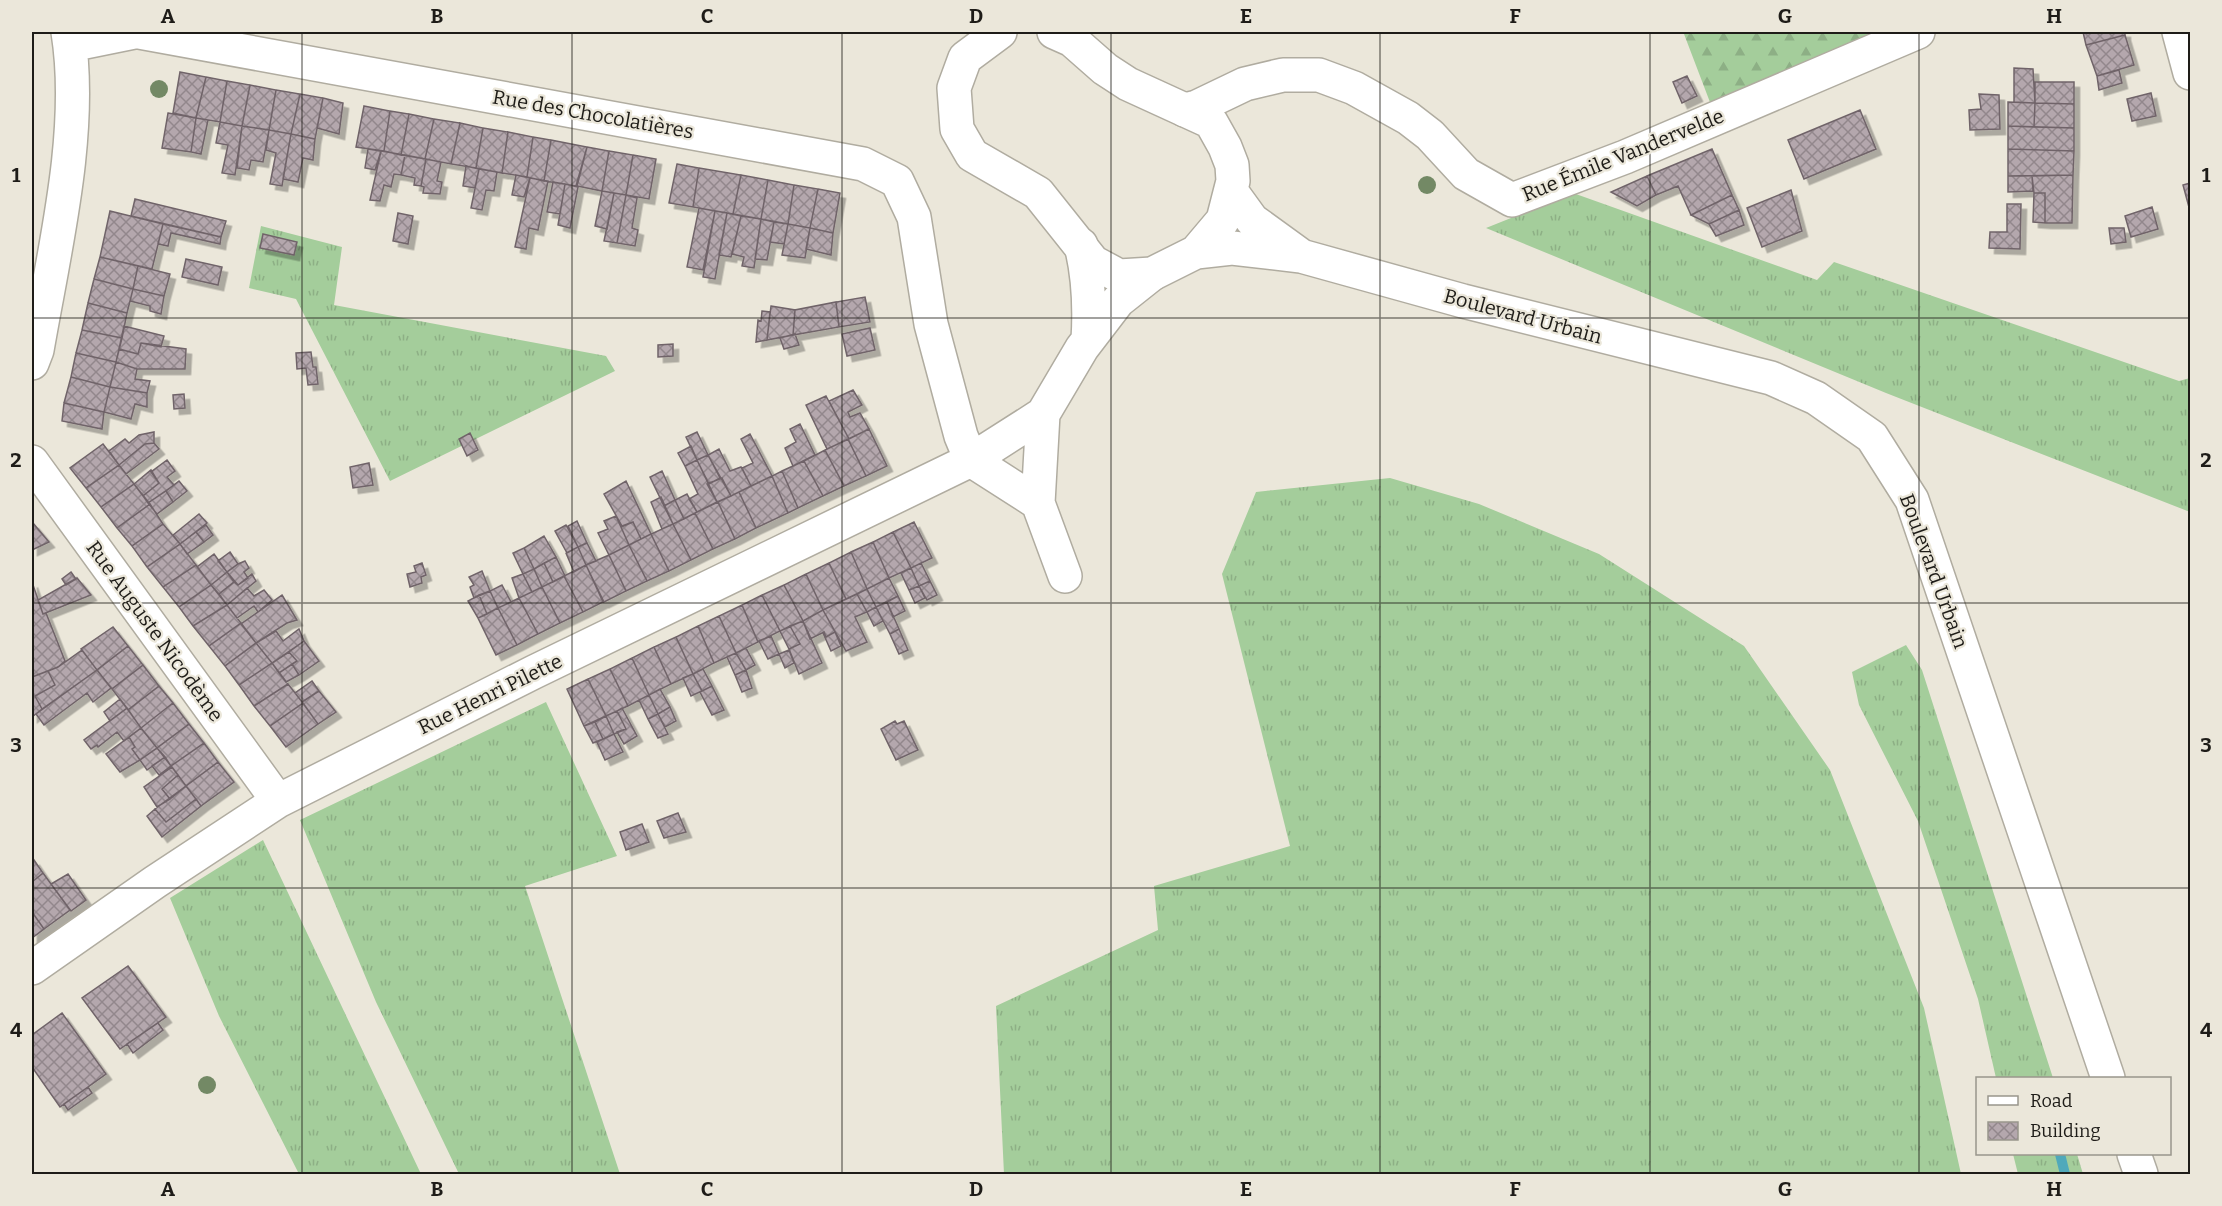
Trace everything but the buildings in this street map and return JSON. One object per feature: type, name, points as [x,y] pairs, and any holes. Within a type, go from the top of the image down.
[{"type":"street","points":[[32,363],[37,350],[67,175],[71,103],[69,38],[134,32]]},
{"type":"street","name":"Rue des Chocolatières","points":[[140,32],[863,164],[897,181],[914,217],[931,324],[961,436],[971,460]]},
{"type":"street","points":[[957,32],[996,35]]},
{"type":"street","points":[[996,35],[966,58],[954,88],[957,129],[972,155],[1038,193],[1093,262],[1119,276],[1152,274],[1196,252],[1222,220],[1233,181],[1232,165],[1211,122],[1128,84],[1105,69],[1082,40],[1072,40],[1054,32]]},
{"type":"street","name":"Rue Émile Vandervelde","points":[[1185,110],[1197,107],[1245,84],[1282,75],[1319,75],[1354,88],[1408,118],[1430,135],[1466,174],[1512,200],[1624,157],[1918,32]]},
{"type":"street","points":[[2179,32],[2190,73]]},
{"type":"street","points":[[1225,147],[1231,109],[1245,84]]},
{"type":"street","name":"Boulevard Urbain","points":[[1231,190],[1252,220],[1301,255]]},
{"type":"street","name":"Rue Henri Pilette","points":[[1081,245],[1088,272],[1090,312],[1088,340]]},
{"type":"street","name":"Boulevard Urbain","points":[[1196,252],[1232,248],[1301,255],[1475,304],[1771,378],[1816,398],[1872,437],[1912,500],[2108,1077]]},
{"type":"street","name":"Rue Henri Pilette","points":[[32,968],[155,882],[278,801],[534,672],[971,460],[1043,414],[1088,340],[1118,301],[1152,274]]},
{"type":"street","points":[[1043,414],[1038,503],[1065,576]]},
{"type":"street","points":[[971,460],[1038,503]]},
{"type":"street","name":"Rue Auguste Nicodème","points":[[32,462],[278,801]]},
{"type":"street","points":[[2133,1155],[2141,1174]]},
{"type":"green space","points":[[1678,32],[1918,32],[1716,118],[1684,34]]},
{"type":"green space","points":[[1573,193],[1817,280],[1834,262],[2179,381],[2190,378],[2190,512],[1886,393],[1486,228]]},
{"type":"green space","points":[[261,226],[342,247],[334,305],[606,356],[615,371],[390,481],[296,299],[249,288]]},
{"type":"green space","points":[[1390,478],[1479,504],[1599,554],[1744,646],[1830,770],[1924,1008],[1961,1174],[1004,1174],[996,1006],[1158,930],[1154,886],[1290,846],[1222,574],[1256,492]]},
{"type":"green space","points":[[1906,645],[1922,670],[2053,1077],[1996,1077],[1978,999],[1918,821],[1859,705],[1852,672]]},
{"type":"green space","points":[[546,702],[617,856],[525,886],[620,1174],[459,1174],[376,1002],[300,820]]},
{"type":"green space","points":[[263,840],[421,1174],[299,1174],[219,1016],[170,898]]},
{"type":"green space","points":[[2013,1155],[2077,1155],[2083,1174],[2018,1174]]},
{"type":"waterway","points":[[2060,1155],[2065,1174]]}]
